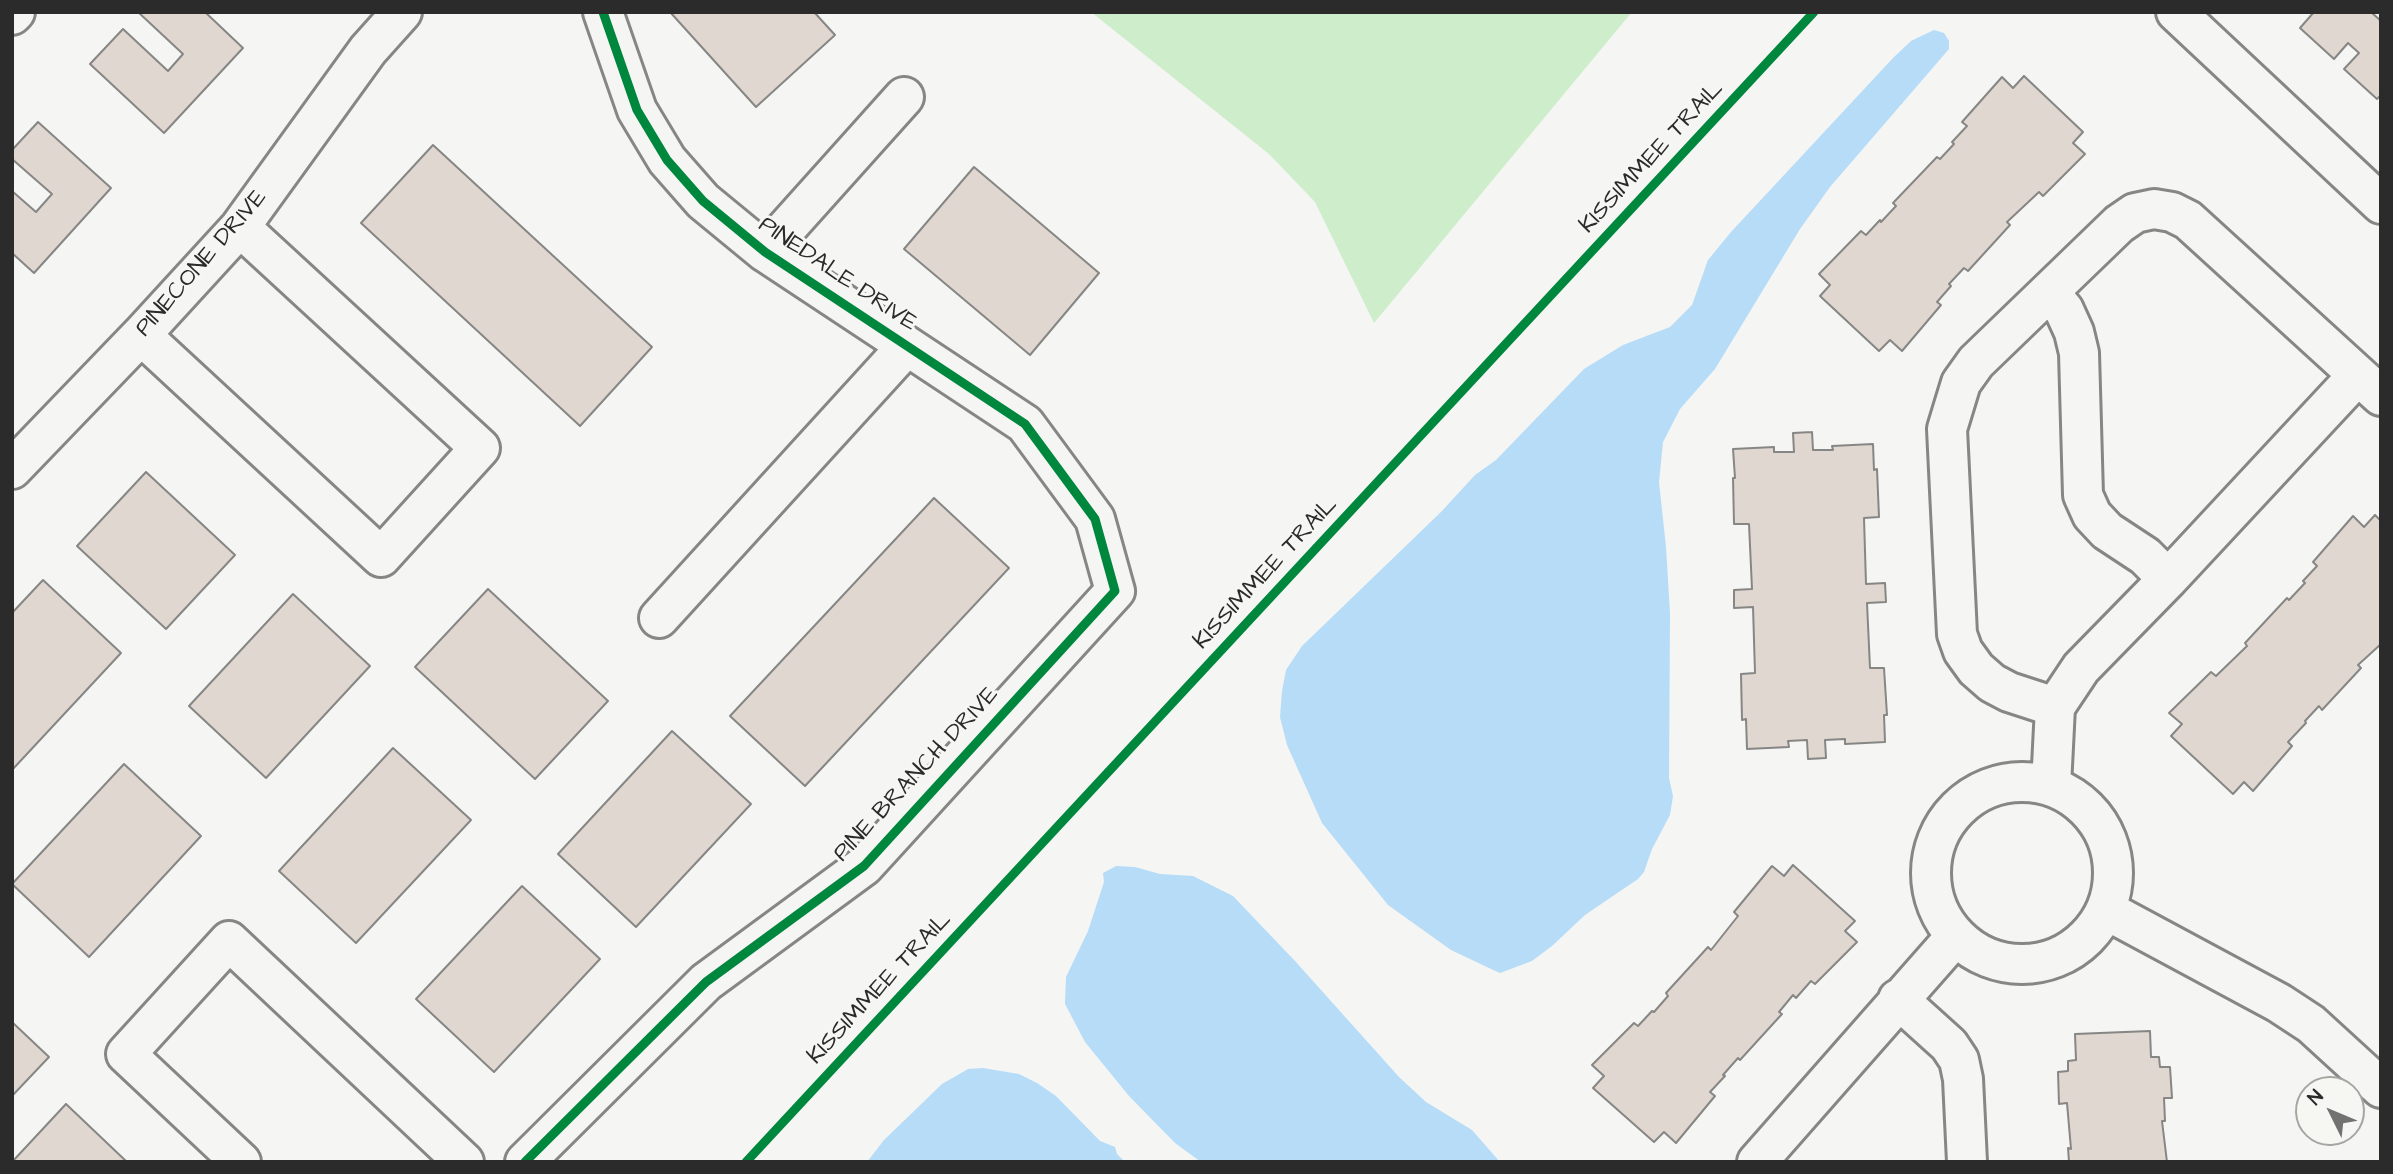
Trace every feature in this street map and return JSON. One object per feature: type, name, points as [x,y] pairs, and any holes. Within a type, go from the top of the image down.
[{"type":"street","name":"PINECONE DRIVE","points":[[12,469],[240,227],[368,50],[402,12]]},
{"type":"street","points":[[2176,12],[2381,204]]},
{"type":"street","name":"PINEDALE DRIVE","points":[[605,18],[637,110],[667,160],[703,201],[765,253],[1025,424],[1095,519]]},
{"type":"street","points":[[765,253],[904,97]]},
{"type":"street","points":[[2051,786],[2055,707],[2081,668],[2168,579],[2369,385],[2188,220],[2172,212],[2154,209],[2135,213],[2127,219],[1976,362],[1961,383],[1947,429],[1957,634],[1963,651],[1992,683],[2009,692],[2055,707]]},
{"type":"street","points":[[141,335],[381,557],[480,448],[240,227]]},
{"type":"street","points":[[2049,292],[2064,310],[2074,332],[2079,353],[2083,495],[2092,515],[2107,531],[2145,556],[2168,579]]},
{"type":"street","points":[[659,618],[907,346]]},
{"type":"street","name":"PINE BRANCH DRIVE","points":[[525,1162],[706,982],[864,866],[1115,591],[1095,519]]},
{"type":"street","points":[[2022,781],[2051,786],[2078,801],[2099,823],[2103,832],[2110,850],[2113,881],[2106,910],[2089,935],[2065,954],[2037,964],[2008,964],[1979,954],[1955,937],[1938,911],[1930,882],[1933,852],[1945,824],[1965,801],[1992,786],[2022,781]]},
{"type":"street","points":[[2106,910],[2290,1010],[2337,1046],[2381,1088]]},
{"type":"street","points":[[1757,1162],[1955,937]]},
{"type":"street","points":[[241,1162],[126,1054],[229,941],[464,1162]]},
{"type":"street","points":[[1898,999],[1949,1045],[1959,1060],[1964,1079],[1967,1162]]},
{"type":"green space","points":[[1091,12],[1632,12],[1374,323],[1315,202],[1269,154]]},
{"type":"water","points":[[1934,30],[1944,33],[1949,41],[1949,49],[1830,187],[1800,229],[1715,369],[1680,409],[1663,442],[1659,482],[1670,613],[1669,778],[1673,796],[1670,815],[1652,849],[1644,872],[1638,879],[1585,915],[1532,961],[1500,973],[1451,950],[1388,905],[1322,823],[1287,745],[1280,717],[1286,670],[1302,646],[1442,511],[1475,475],[1496,460],[1584,369],[1623,345],[1670,327],[1692,305],[1708,260],[1731,232],[1893,58],[1911,41]]},
{"type":"water","points":[[1116,866],[1135,867],[1160,874],[1193,876],[1233,896],[1399,1077],[1426,1102],[1472,1130],[1500,1162],[1201,1162],[1175,1143],[1129,1096],[1085,1042],[1065,1004],[1066,977],[1088,931],[1104,882],[1103,873]]},
{"type":"water","points":[[983,1068],[1019,1074],[1037,1083],[1056,1096],[1100,1141],[1115,1147],[1117,1154],[1125,1162],[867,1162],[884,1140],[942,1084],[968,1069]]},
{"type":"building","points":[[138,12],[205,12],[243,48],[164,133],[90,64],[123,29],[168,71],[183,54]]},
{"type":"building","points":[[670,12],[814,12],[835,35],[756,107]]},
{"type":"building","points":[[2314,12],[2371,12],[2381,21],[2381,95],[2377,99],[2344,69],[2359,53],[2348,43],[2334,59],[2300,28]]},
{"type":"building","points":[[2024,76],[2083,132],[2073,143],[2085,154],[2043,196],[2039,192],[2007,222],[2010,225],[1968,271],[1964,268],[1949,284],[1951,286],[1937,302],[1941,305],[1902,351],[1890,340],[1879,351],[1820,296],[1830,285],[1819,274],[1861,231],[1866,235],[1880,220],[1881,222],[1896,206],[1893,203],[1937,157],[1940,159],[1954,144],[1952,142],[1967,126],[1962,122],[2002,77],[2013,88]]},
{"type":"building","points":[[38,122],[111,188],[34,273],[12,253],[12,191],[36,212],[52,194],[12,159],[12,150]]},
{"type":"building","points":[[433,145],[652,347],[580,426],[361,223]]},
{"type":"building","points":[[974,167],[1099,273],[1030,355],[904,249]]},
{"type":"building","points":[[1812,432],[1813,450],[1873,444],[1879,517],[1864,518],[1866,584],[1885,583],[1886,602],[1867,603],[1870,668],[1884,668],[1887,715],[1884,715],[1885,742],[1845,744],[1845,739],[1825,740],[1826,758],[1808,759],[1807,740],[1788,741],[1789,747],[1747,749],[1746,719],[1742,720],[1741,674],[1755,673],[1753,607],[1734,608],[1734,590],[1752,589],[1749,524],[1734,524],[1733,449],[1774,447],[1774,452],[1794,452],[1793,433]]},
{"type":"building","points":[[146,472],[235,555],[166,629],[77,546]]},
{"type":"building","points":[[934,498],[1009,568],[805,786],[730,716]]},
{"type":"building","points":[[2375,515],[2381,521],[2381,644],[2358,665],[2361,668],[2322,710],[2319,706],[2305,721],[2288,742],[2292,746],[2253,791],[2244,782],[2233,794],[2171,736],[2182,724],[2169,713],[2211,672],[2216,676],[2247,646],[2245,643],[2287,598],[2289,600],[2305,583],[2303,581],[2317,566],[2313,562],[2353,516],[2364,527]]},
{"type":"building","points":[[43,580],[121,653],[12,770],[12,613]]},
{"type":"building","points":[[488,589],[608,701],[535,779],[415,667]]},
{"type":"building","points":[[293,594],[370,666],[266,778],[189,706]]},
{"type":"building","points":[[672,731],[751,804],[636,927],[558,854]]},
{"type":"building","points":[[393,748],[471,820],[356,943],[279,871]]},
{"type":"building","points":[[124,764],[201,836],[89,957],[12,884]]},
{"type":"building","points":[[1793,865],[1855,921],[1845,931],[1857,942],[1815,984],[1811,981],[1796,998],[1793,995],[1779,1012],[1782,1014],[1723,1075],[1725,1076],[1710,1092],[1715,1096],[1676,1143],[1664,1132],[1654,1142],[1593,1088],[1604,1076],[1592,1065],[1634,1023],[1638,1026],[1654,1012],[1668,996],[1666,993],[1708,947],[1711,950],[1738,916],[1734,912],[1772,866],[1784,876]]},
{"type":"building","points":[[522,886],[600,959],[494,1072],[416,999]]},
{"type":"building","points":[[12,1022],[49,1057],[12,1096]]},
{"type":"building","points":[[2150,1031],[2151,1057],[2159,1057],[2160,1067],[2170,1067],[2172,1098],[2164,1098],[2165,1121],[2162,1121],[2167,1162],[2069,1162],[2068,1148],[2071,1149],[2067,1103],[2059,1104],[2058,1072],[2068,1071],[2068,1061],[2076,1060],[2075,1034]]},
{"type":"building","points":[[66,1104],[127,1162],[12,1162]]},
{"type":"cycle path","points":[[525,1162],[706,982],[864,866],[1115,591],[1095,519],[1025,424],[765,252],[703,201],[667,160],[637,110],[603,12]]},
{"type":"cycle path","name":"KISSIMMEE TRAIL","points":[[746,1162],[1814,12]]}]
